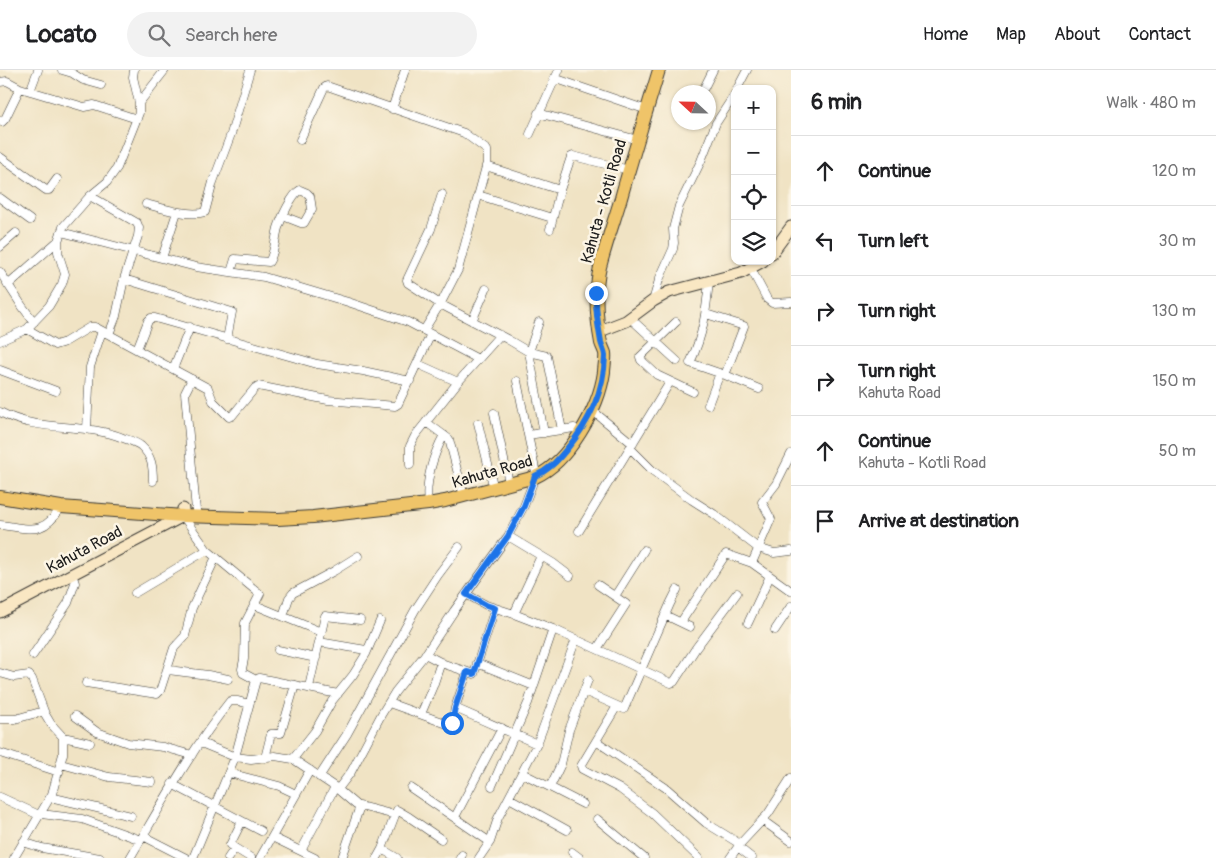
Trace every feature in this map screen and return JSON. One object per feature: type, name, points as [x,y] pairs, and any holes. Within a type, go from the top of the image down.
[{"type":"main road","name":"Kahuta - Kotli Road","points":[[601,344],[595,305],[598,280],[659,70]]},
{"type":"main road","points":[[776,248],[791,227]]},
{"type":"main road","points":[[600,331],[630,318],[653,301],[677,289],[751,269],[757,265]]},
{"type":"main road","name":"Kahuta Road","points":[[0,612],[187,512],[278,511],[427,500],[444,502],[508,480],[546,472],[555,464],[582,430],[593,411],[604,368],[605,353],[601,344]]},
{"type":"main road","name":"Kahuta Road","points":[[535,473],[551,458],[589,399],[601,344]]},
{"type":"main road","name":"Kahuta Road","points":[[427,500],[492,481],[508,480]]},
{"type":"main road","points":[[0,490],[62,500],[187,512]]},
{"type":"main road","points":[[0,497],[60,507],[187,512]]},
{"type":"street","points":[[30,91],[38,70]]},
{"type":"street","points":[[62,70],[72,73],[83,80],[101,85]]},
{"type":"street","points":[[0,341],[27,329],[49,306],[64,279],[65,274],[58,252],[58,241],[62,227],[90,196],[107,182],[117,168],[139,113],[134,70]]},
{"type":"street","points":[[138,103],[165,70]]},
{"type":"street","points":[[146,204],[177,212],[199,214],[205,212],[213,182],[232,134],[250,70]]},
{"type":"street","points":[[392,109],[405,70]]},
{"type":"street","points":[[530,134],[559,70]]},
{"type":"street","points":[[706,85],[714,70]]},
{"type":"street","points":[[739,85],[747,70]]},
{"type":"street","points":[[554,78],[647,110]]},
{"type":"street","points":[[0,82],[4,80],[20,88],[84,107],[94,104],[137,119]]},
{"type":"street","points":[[27,329],[55,345],[90,327],[106,332],[208,388],[213,401],[229,417],[232,416],[258,386],[328,400],[395,406],[401,402],[418,364],[427,332],[458,270],[486,166],[487,150],[464,133],[325,87],[300,140]]},
{"type":"street","points":[[0,121],[2,122],[5,119],[20,88]]},
{"type":"street","points":[[653,301],[659,280],[673,250],[673,229],[677,211],[702,160],[716,123],[731,100]]},
{"type":"street","points":[[538,113],[638,140]]},
{"type":"street","points":[[0,157],[46,190],[49,190],[57,179]]},
{"type":"street","points":[[550,229],[571,157],[629,170]]},
{"type":"street","points":[[486,166],[560,190]]},
{"type":"street","points":[[231,272],[234,259],[269,262],[278,227],[283,216],[297,192],[304,191],[310,196],[312,209],[304,223],[283,216]]},
{"type":"street","points":[[442,194],[431,229],[407,280],[408,283],[440,304],[529,352],[547,356],[568,429],[528,435]]},
{"type":"street","points":[[478,194],[552,218]]},
{"type":"street","points":[[86,429],[90,367],[106,332],[116,316],[139,228],[137,223],[90,196]]},
{"type":"street","points":[[0,198],[30,220]]},
{"type":"street","points":[[162,258],[177,212]]},
{"type":"street","points":[[61,232],[196,267],[278,281],[396,317],[478,359]]},
{"type":"street","points":[[0,247],[16,233]]},
{"type":"street","points":[[8,285],[58,241]]},
{"type":"street","points":[[751,269],[767,299],[772,303],[791,302]]},
{"type":"street","points":[[0,272],[34,322]]},
{"type":"street","points":[[124,280],[232,312],[228,339]]},
{"type":"street","points":[[709,281],[706,314],[700,342],[690,363],[759,389]]},
{"type":"street","points":[[472,321],[486,289]]},
{"type":"street","points":[[706,314],[744,326],[708,405]]},
{"type":"street","points":[[137,349],[148,320],[151,318],[317,364],[410,381]]},
{"type":"street","points":[[630,318],[677,362]]},
{"type":"street","points":[[539,322],[529,352],[544,433]]},
{"type":"street","points":[[676,322],[640,357],[657,375],[693,392]]},
{"type":"street","points":[[173,369],[190,328]]},
{"type":"street","points":[[410,465],[410,446],[415,436],[458,382],[500,336]]},
{"type":"street","points":[[418,364],[458,382]]},
{"type":"street","points":[[0,370],[56,391]]},
{"type":"street","points":[[192,379],[184,393],[187,512],[207,550],[260,594],[245,623],[243,673],[256,680],[260,678],[338,694]]},
{"type":"street","points":[[300,851],[337,788],[351,772],[389,703],[508,536],[524,506],[535,473],[517,381]]},
{"type":"street","points":[[579,531],[670,382]]},
{"type":"street","points":[[593,411],[632,446],[653,471],[758,548],[774,553],[791,551]]},
{"type":"street","points":[[0,412],[12,419],[46,426],[109,433],[140,445],[153,465],[153,481]]},
{"type":"street","points":[[494,413],[508,480]]},
{"type":"street","points":[[426,422],[448,439],[462,489]]},
{"type":"street","points":[[478,423],[492,481]]},
{"type":"street","points":[[427,500],[432,464],[444,436]]},
{"type":"street","points":[[752,563],[771,519],[762,502],[776,484],[791,454]]},
{"type":"street","points":[[0,525],[36,529],[46,524],[57,514],[60,507]]},
{"type":"street","points":[[508,536],[570,576]]},
{"type":"street","points":[[319,777],[347,734],[415,610],[438,574],[459,547]]},
{"type":"street","points":[[134,593],[207,550]]},
{"type":"street","points":[[615,596],[644,550]]},
{"type":"street","points":[[681,622],[726,554],[752,563],[791,591]]},
{"type":"street","points":[[283,616],[289,598],[293,594],[334,572],[358,556]]},
{"type":"street","points":[[514,614],[541,556]]},
{"type":"street","points":[[86,683],[157,694],[168,670],[174,648],[185,636],[192,608],[216,557]]},
{"type":"street","points":[[32,656],[68,603],[75,582],[72,574]]},
{"type":"street","points":[[748,623],[770,576]]},
{"type":"street","points":[[597,649],[626,604],[598,585]]},
{"type":"street","points":[[584,691],[624,709],[677,590]]},
{"type":"street","points":[[466,594],[486,605],[553,629],[671,683],[674,682],[696,648],[737,593]]},
{"type":"street","points":[[255,605],[321,632]]},
{"type":"street","points":[[775,630],[791,606]]},
{"type":"street","points":[[425,654],[474,674],[495,608]]},
{"type":"street","points":[[665,615],[690,627]]},
{"type":"street","points":[[310,688],[325,616],[360,620]]},
{"type":"street","points":[[293,759],[315,731],[366,654],[366,650],[380,621]]},
{"type":"street","points":[[492,786],[528,703],[553,629]]},
{"type":"street","points":[[479,858],[490,842],[498,818],[537,744],[576,639]]},
{"type":"street","points":[[319,642],[366,650]]},
{"type":"street","points":[[278,650],[316,658]]},
{"type":"street","points":[[421,714],[434,686],[441,662]]},
{"type":"street","points":[[477,663],[534,686]]},
{"type":"street","points":[[168,670],[228,679]]},
{"type":"street","points":[[389,703],[450,725],[467,672]]},
{"type":"street","points":[[0,673],[14,677],[29,675],[51,724],[63,736],[90,743]]},
{"type":"street","points":[[193,858],[236,757],[248,704],[256,680]]},
{"type":"street","points":[[550,787],[561,764],[569,730],[588,680]]},
{"type":"street","points":[[265,758],[272,734],[281,733],[295,685]]},
{"type":"street","points":[[130,858],[172,784],[230,701],[248,704]]},
{"type":"street","points":[[617,706],[581,766],[582,769],[620,790],[652,813],[699,858]]},
{"type":"street","points":[[455,708],[537,744]]},
{"type":"street","points":[[0,719],[14,719],[44,711]]},
{"type":"street","points":[[75,716],[97,732],[128,743],[163,747],[192,755]]},
{"type":"street","points":[[454,817],[502,728]]},
{"type":"street","points":[[14,858],[50,797],[63,754],[63,736]]},
{"type":"street","points":[[596,741],[666,788],[706,823],[739,845],[752,858]]},
{"type":"street","points":[[201,743],[236,757],[251,759],[275,756],[293,759],[337,788],[356,805],[395,815]]},
{"type":"street","points":[[0,752],[60,768],[109,777],[152,782]]},
{"type":"street","points":[[260,858],[310,770]]},
{"type":"street","points":[[229,773],[278,786],[296,794]]},
{"type":"street","points":[[522,773],[583,804]]},
{"type":"street","points":[[730,858],[739,845],[768,814],[791,778]]},
{"type":"street","points":[[172,784],[260,831]]},
{"type":"street","points":[[411,788],[490,842]]},
{"type":"street","points":[[0,797],[40,814],[82,819],[142,838],[186,858]]},
{"type":"street","points":[[50,797],[131,816]]},
{"type":"street","points":[[509,798],[538,816],[567,830]]},
{"type":"street","points":[[342,858],[360,806]]},
{"type":"street","points":[[377,858],[397,810],[440,839]]},
{"type":"street","points":[[597,819],[644,858]]},
{"type":"street","points":[[762,820],[791,841]]},
{"type":"street","points":[[242,821],[230,845],[251,858]]},
{"type":"street","points":[[272,837],[315,858]]},
{"type":"street","points":[[23,842],[42,848],[100,858]]},
{"type":"street","points":[[228,858],[235,848]]},
{"type":"street","points":[[382,849],[395,858]]},
{"type":"street","points":[[572,852],[580,858]]},
{"type":"route","points":[[452,723],[467,672],[474,674],[495,608],[466,594],[508,536],[524,506],[535,476],[546,472],[555,464],[582,430],[593,411],[603,376],[605,353],[601,344],[596,316],[596,293]]}]
